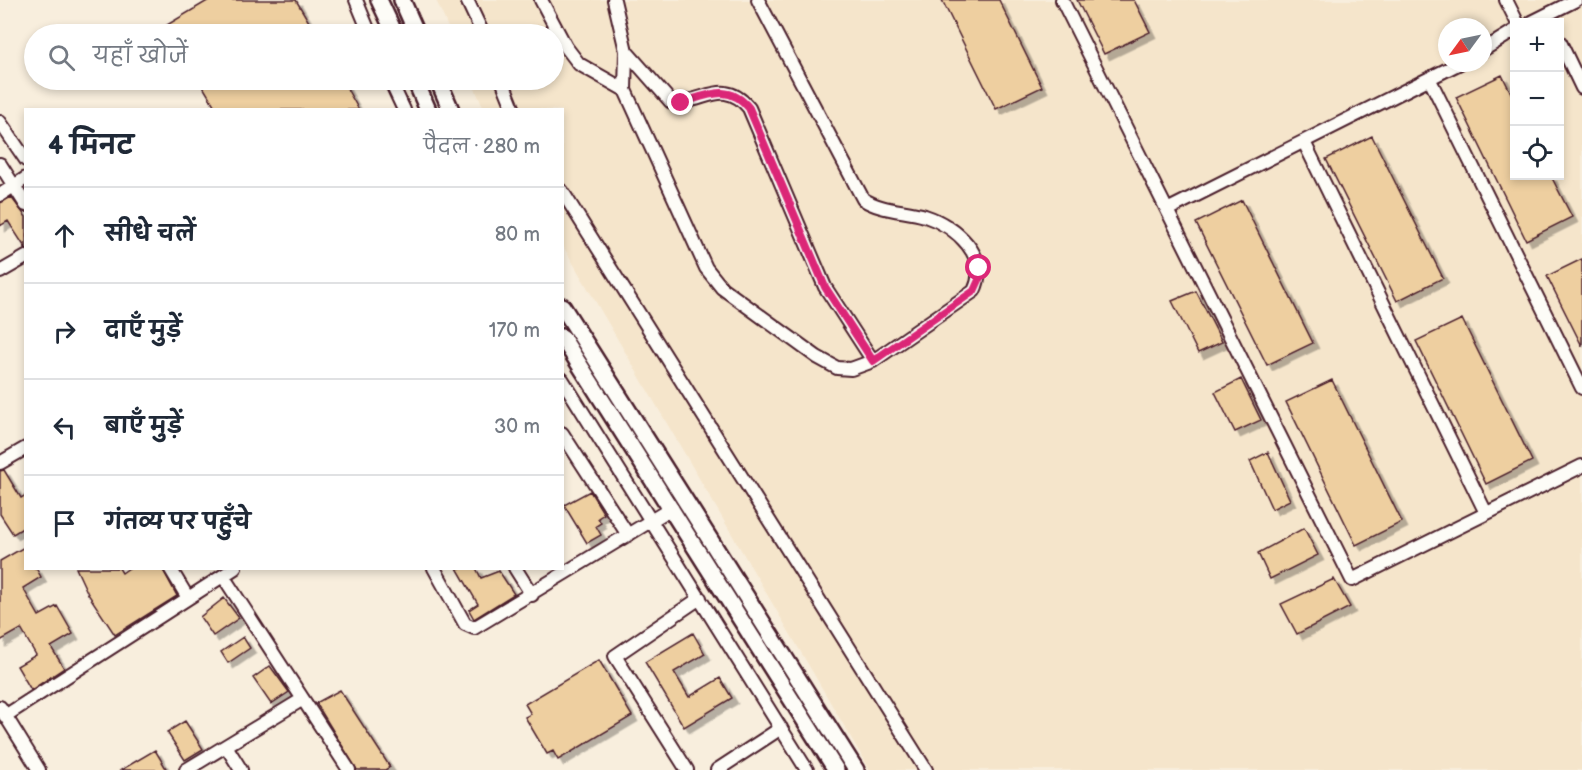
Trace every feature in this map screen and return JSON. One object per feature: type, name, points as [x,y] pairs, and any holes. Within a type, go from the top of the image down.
[{"type":"main road","points":[[379,0],[390,24]]},
{"type":"main road","points":[[402,0],[413,24]]},
{"type":"main road","points":[[419,90],[427,108]]},
{"type":"main road","points":[[442,90],[450,108]]},
{"type":"main road","points":[[564,309],[856,770]]},
{"type":"main road","points":[[564,341],[672,508],[836,770]]},
{"type":"street","points":[[356,0],[366,24]]},
{"type":"street","points":[[467,0],[478,24]]},
{"type":"street","points":[[541,0],[553,24]]},
{"type":"street","points":[[614,0],[626,51],[625,90],[706,268],[722,288],[828,364],[837,368],[851,369],[873,361],[974,291],[979,280],[979,268],[974,254],[965,241],[948,227],[926,216],[873,205],[863,199],[758,0]]},
{"type":"street","points":[[1062,0],[1352,580],[1582,466]]},
{"type":"street","points":[[1506,0],[1515,18]]},
{"type":"street","points":[[1549,18],[1576,0]]},
{"type":"street","points":[[1492,45],[1510,35]]},
{"type":"street","points":[[564,43],[579,64],[625,90]]},
{"type":"street","points":[[1564,50],[1582,88]]},
{"type":"street","points":[[626,51],[671,102],[681,103],[728,92],[740,97],[749,108],[825,287],[873,361]]},
{"type":"street","points":[[1167,210],[1444,72]]},
{"type":"street","points":[[1430,80],[1582,388]]},
{"type":"street","points":[[395,90],[403,108]]},
{"type":"street","points":[[505,90],[513,108]]},
{"type":"street","points":[[0,122],[24,157]]},
{"type":"street","points":[[1304,142],[1486,513]]},
{"type":"street","points":[[0,164],[24,203]]},
{"type":"street","points":[[0,195],[24,179]]},
{"type":"street","points":[[564,194],[926,770]]},
{"type":"street","points":[[0,273],[24,258]]},
{"type":"street","points":[[564,382],[807,770]]},
{"type":"street","points":[[564,436],[628,535]]},
{"type":"street","points":[[0,463],[24,449]]},
{"type":"street","points":[[435,570],[465,624],[471,629],[532,595],[672,508]]},
{"type":"street","points":[[171,570],[188,598]]},
{"type":"street","points":[[39,770],[3,711],[232,570]]},
{"type":"street","points":[[516,570],[532,595]]},
{"type":"street","points":[[223,576],[349,770]]},
{"type":"street","points":[[687,770],[615,656],[700,598]]},
{"type":"street","points":[[186,770],[303,699]]},
{"type":"street","points":[[717,770],[781,728]]},
{"type":"street","points":[[226,746],[242,770]]},
{"type":"shaded area","points":[[436,0],[1582,0],[1582,770],[870,770],[564,248],[564,108],[484,108],[475,90],[564,90],[564,24],[447,24]]},
{"type":"building","points":[[209,0],[296,0],[310,24],[169,24]]},
{"type":"building","points":[[942,0],[999,0],[1042,87],[996,109]]},
{"type":"building","points":[[1077,0],[1134,0],[1150,32],[1104,54]]},
{"type":"building","points":[[1502,75],[1510,91],[1510,180],[1553,180],[1572,217],[1526,240],[1456,97]]},
{"type":"building","points":[[205,90],[348,90],[358,108],[216,108]]},
{"type":"building","points":[[1372,136],[1443,278],[1397,301],[1326,159]]},
{"type":"building","points":[[11,197],[24,214],[24,246],[8,221],[0,226],[0,203]]},
{"type":"building","points":[[1242,200],[1313,343],[1267,365],[1196,223]]},
{"type":"building","points":[[1582,259],[1582,346],[1547,276]]},
{"type":"building","points":[[1196,291],[1222,342],[1198,353],[1172,301]]},
{"type":"building","points":[[1462,319],[1532,461],[1486,484],[1416,341]]},
{"type":"building","points":[[1241,379],[1261,420],[1235,432],[1215,392]]},
{"type":"building","points":[[1332,380],[1402,522],[1356,545],[1286,402]]},
{"type":"building","points":[[1268,452],[1290,500],[1272,509],[1250,461]]},
{"type":"building","points":[[4,470],[21,498],[24,496],[24,527],[13,534],[0,514],[0,471]]},
{"type":"building","points":[[590,491],[604,514],[598,518],[601,523],[596,526],[601,535],[587,543],[564,505]]},
{"type":"building","points":[[1304,528],[1318,555],[1270,579],[1258,553]]},
{"type":"building","points":[[24,547],[24,570],[37,570],[41,577],[23,588],[39,616],[57,606],[73,634],[51,647],[64,668],[31,690],[17,666],[36,655],[21,629],[0,641],[0,561]]},
{"type":"building","points":[[77,570],[120,570],[122,573],[126,570],[163,570],[177,596],[115,635],[88,594]]},
{"type":"building","points":[[458,570],[477,570],[481,578],[499,571],[514,594],[474,619],[469,610],[478,604]]},
{"type":"building","points":[[1334,579],[1350,607],[1297,634],[1281,604]]},
{"type":"building","points":[[224,598],[239,618],[213,636],[200,617]]},
{"type":"building","points":[[693,633],[705,654],[674,672],[689,697],[720,678],[732,698],[684,727],[645,662]]},
{"type":"building","points":[[243,637],[250,648],[228,663],[221,652]]},
{"type":"building","points":[[599,660],[632,716],[558,760],[553,751],[547,754],[525,717],[531,714],[525,704]]},
{"type":"building","points":[[270,666],[289,692],[271,704],[253,678]]},
{"type":"building","points":[[340,690],[390,767],[385,770],[357,770],[316,703]]},
{"type":"building","points":[[185,721],[203,749],[185,760],[167,732]]},
{"type":"building","points":[[155,750],[167,770],[121,770]]},
{"type":"route","points":[[681,103],[728,92],[740,97],[749,108],[825,287],[873,361],[974,291],[979,280],[979,268]]}]
